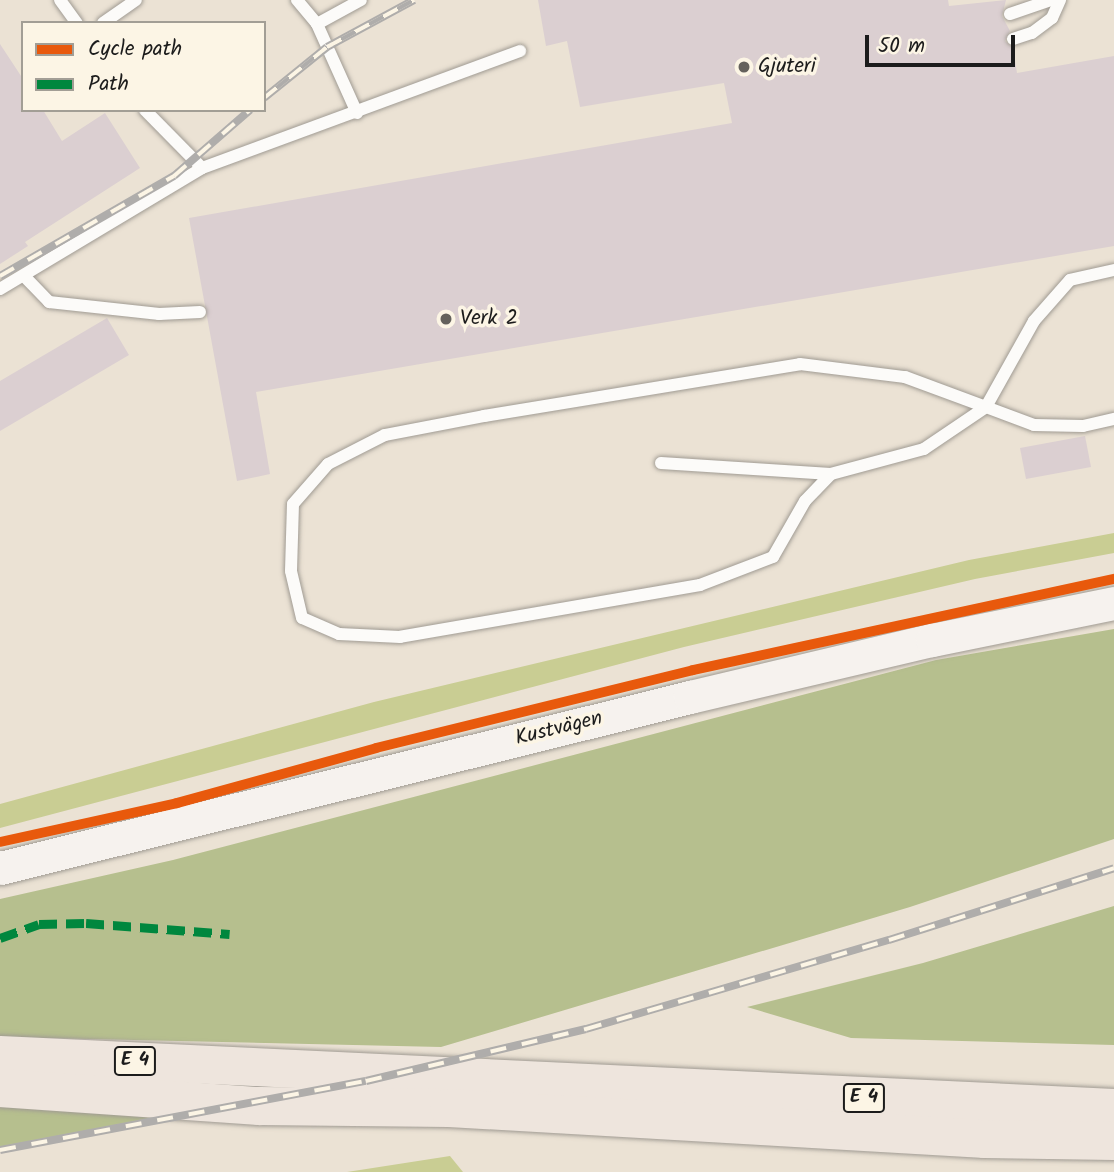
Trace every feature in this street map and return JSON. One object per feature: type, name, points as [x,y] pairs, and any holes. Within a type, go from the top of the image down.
[{"type":"highway","name":"E 4","points":[[0,1055],[1114,1108]]},
{"type":"highway","name":"E 4","points":[[0,1088],[260,1105],[449,1108],[985,1139],[1114,1141]]},
{"type":"main road","name":"Kustvägen","points":[[2,867],[717,691],[1114,603]]},
{"type":"lane","points":[[60,0],[76,21]]},
{"type":"lane","points":[[106,21],[136,0]]},
{"type":"lane","points":[[297,0],[317,24],[357,113]]},
{"type":"lane","points":[[317,24],[361,0]]},
{"type":"lane","points":[[1010,14],[1051,0]]},
{"type":"lane","points":[[1013,39],[1032,33],[1052,18],[1060,0]]},
{"type":"lane","points":[[0,289],[25,277],[202,168],[520,51]]},
{"type":"lane","points":[[147,112],[202,168]]},
{"type":"lane","points":[[661,463],[831,474],[924,449],[986,407],[1034,321],[1070,280],[1114,270]]},
{"type":"lane","points":[[25,277],[49,302],[159,314],[200,312]]},
{"type":"lane","points":[[831,474],[805,501],[773,557],[700,585],[400,637],[339,634],[302,618],[291,571],[292,505],[328,464],[385,435],[800,364],[905,377],[1034,425],[1083,426],[1114,419]]},
{"type":"green space","points":[[1114,533],[1114,553],[975,579],[684,647],[0,828],[0,804],[374,702],[969,560]]},
{"type":"green space","points":[[1114,629],[1114,839],[910,907],[441,1047],[0,1037],[0,899],[173,860],[936,660]]},
{"type":"green space","points":[[1114,906],[1114,1045],[851,1038],[747,1007],[923,963]]},
{"type":"green space","points":[[0,1097],[216,1112],[0,1149]]},
{"type":"green space","points":[[450,1156],[463,1172],[347,1172]]},
{"type":"building","name":"Verk 2","points":[[538,0],[948,0],[949,6],[1006,0],[1002,16],[1010,31],[1005,41],[1013,48],[1017,73],[1114,56],[1114,246],[256,392],[270,474],[237,481],[189,218],[732,123],[724,83],[580,107],[567,41],[546,46]]},
{"type":"building","points":[[0,44],[21,76],[21,112],[44,112],[62,141],[105,113],[140,168],[25,242],[28,246],[0,264]]},
{"type":"building","points":[[107,318],[129,355],[0,431],[0,381]]},
{"type":"building","points":[[1085,436],[1091,467],[1026,479],[1020,448]]},
{"type":"railway","points":[[266,96],[327,47],[414,0]]},
{"type":"railway","points":[[0,276],[174,176],[248,112]]},
{"type":"railway","points":[[0,1150],[366,1081],[586,1029],[889,940],[1114,868]]},
{"type":"marked path","points":[[0,938],[39,924],[86,923],[230,934]]},
{"type":"cycle path","points":[[0,842],[177,803],[376,748],[693,670],[1114,579]]},
{"type":"place","name":"Gjuteri","points":[[744,67]]},
{"type":"place","name":"Verk 2","points":[[446,319]]}]
